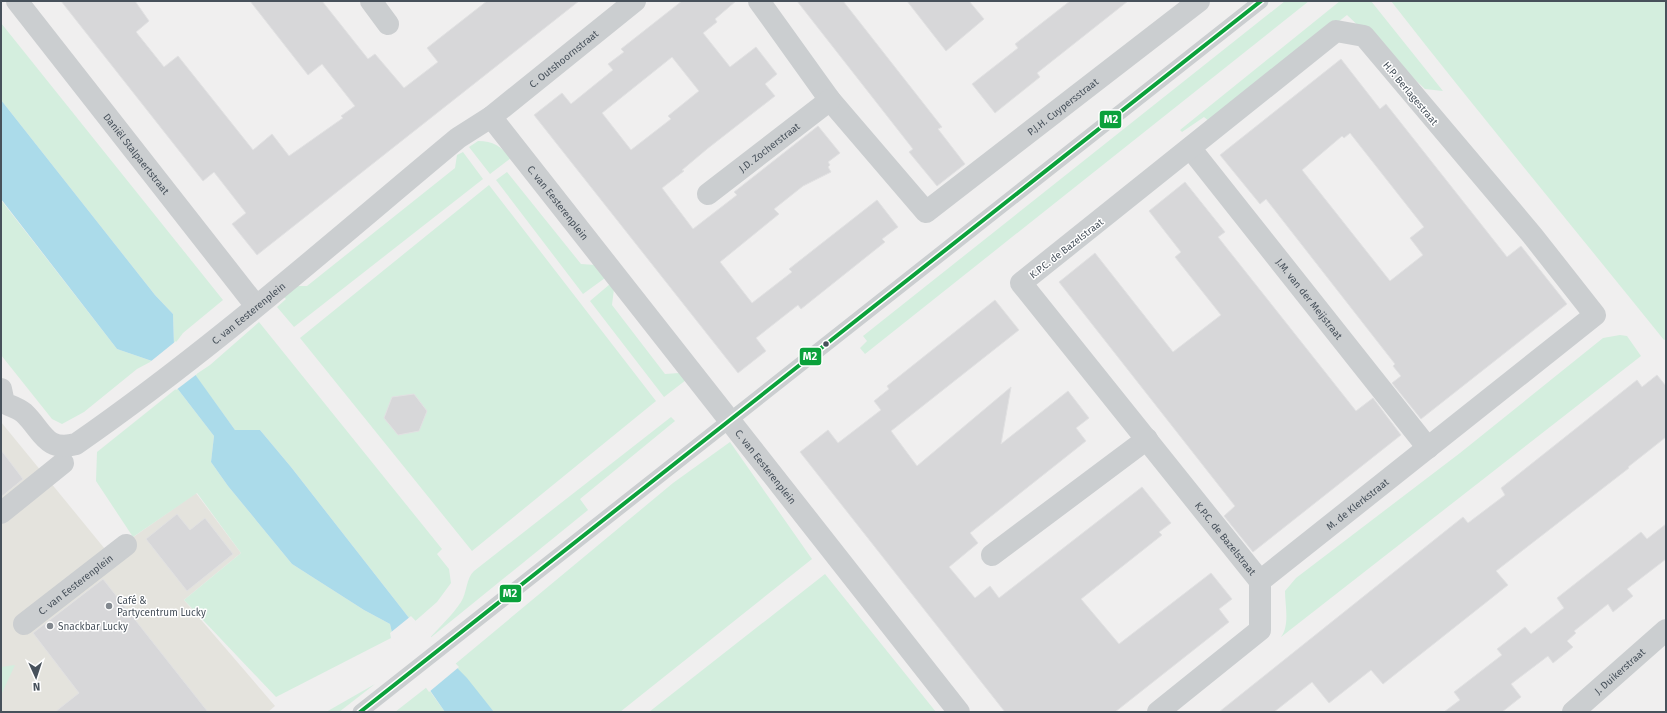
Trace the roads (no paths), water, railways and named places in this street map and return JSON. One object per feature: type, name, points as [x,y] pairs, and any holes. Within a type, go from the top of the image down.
[{"type":"street","name":"Daniël Stalpaertstraat","points":[[17,1],[256,306]]},
{"type":"street","points":[[371,1],[388,24]]},
{"type":"street","name":"C. Outshoornstraat","points":[[491,118],[636,1]]},
{"type":"street","points":[[759,1],[830,100]]},
{"type":"street","name":"P.J.H. Cuypersstraat","points":[[830,100],[926,212],[1199,1]]},
{"type":"street","name":"H.P. Berlagestraat","points":[[1191,149],[1336,32],[1364,36],[1532,236],[1595,315]]},
{"type":"street","name":"J.D. Zocherstraat","points":[[708,194],[830,100]]},
{"type":"street","name":"C. van Eesterenplein","points":[[1,513],[76,444],[152,389],[199,352],[458,138],[491,118],[959,712]]},
{"type":"street","name":"K.P.C. de Bazelstraat","points":[[1191,149],[1021,283],[1260,581]]},
{"type":"street","name":"J.M. van der Meijstraat","points":[[1191,149],[1428,448]]},
{"type":"street","name":"M. de Klerkstraat","points":[[1260,581],[1595,315]]},
{"type":"street","points":[[2,398],[24,413],[50,443],[63,455]]},
{"type":"street","points":[[992,555],[1146,439]]},
{"type":"street","name":"C. van Eesterenplein","points":[[24,624],[126,545]]},
{"type":"street","points":[[1158,712],[1260,630],[1260,581]]},
{"type":"street","name":"J. Duikerstraat","points":[[1572,712],[1666,630]]},
{"type":"lane","points":[[360,712],[1261,1]]},
{"type":"water","points":[[1,100],[155,295],[173,314],[174,345],[235,430],[260,430],[291,467],[413,623],[467,678],[494,712],[445,712],[393,637],[390,624],[364,610],[292,564],[228,486],[211,462],[214,436],[177,388],[152,361],[117,349],[1,199]]},
{"type":"place","name":"Café & Partycentrum Lucky","points":[[109,606]]},
{"type":"place","name":"Snackbar Lucky","points":[[50,626]]}]
